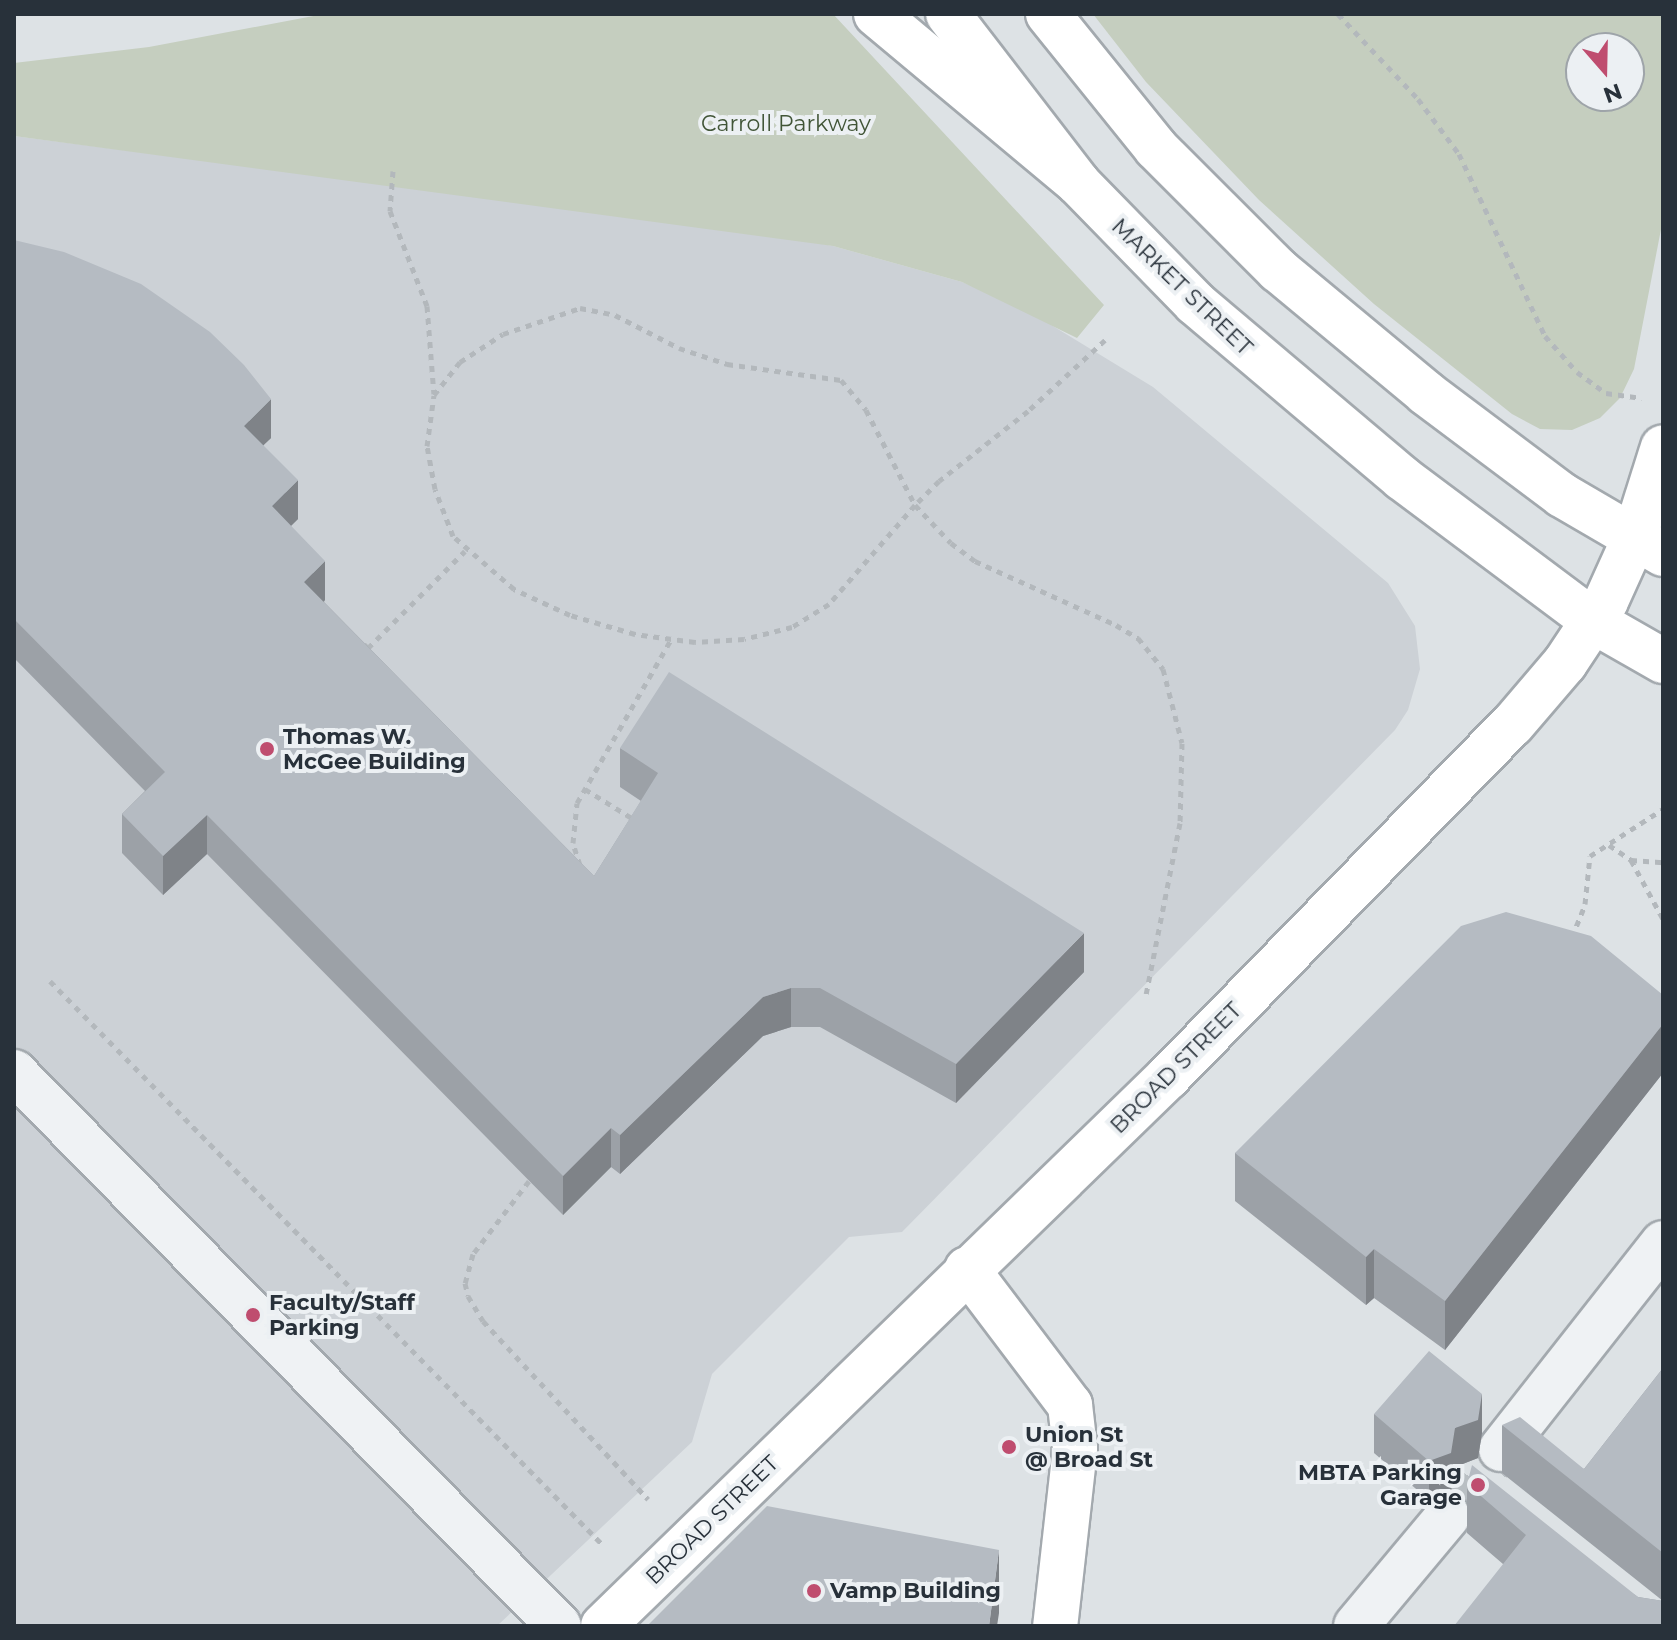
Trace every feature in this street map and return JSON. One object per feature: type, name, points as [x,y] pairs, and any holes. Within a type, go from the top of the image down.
[{"type":"main road","points":[[876,14],[1078,183]]},
{"type":"main road","name":"MARKET STREET","points":[[948,14],[1078,183],[1231,335],[1458,520],[1593,621]]},
{"type":"main road","points":[[1048,14],[1127,116],[1247,242],[1359,339],[1507,454],[1648,547]]},
{"type":"main road","name":"BROAD STREET","points":[[603,1626],[1168,1077],[1512,725],[1648,547],[1663,447]]},
{"type":"main road","points":[[1593,621],[1663,661]]},
{"type":"main road","points":[[967,1269],[1070,1405],[1075,1449],[1055,1626]]},
{"type":"street","points":[[14,1072],[559,1626]]},
{"type":"street","points":[[1501,1449],[1663,1243]]},
{"type":"street","points":[[1356,1626],[1448,1516]]},
{"type":"path","points":[[1338,14],[1418,99],[1459,154],[1545,336],[1577,372],[1606,393],[1649,399]]},
{"type":"path","points":[[393,171],[390,211],[427,306],[434,395],[429,466],[442,514],[465,551],[541,604],[670,641],[744,639],[810,618],[846,587],[915,505],[1105,340]]},
{"type":"path","points":[[434,395],[460,362],[503,334],[562,312],[598,310],[727,364],[841,380],[866,410],[915,505],[975,561],[1116,625],[1146,646],[1163,669],[1182,743],[1180,823],[1146,994]]},
{"type":"path","points":[[359,639],[368,648],[465,551]]},
{"type":"path","points":[[585,877],[572,828],[585,789],[670,641]]},
{"type":"path","points":[[585,789],[648,828]]},
{"type":"path","points":[[1569,946],[1585,904],[1590,856],[1663,809]]},
{"type":"path","points":[[1608,845],[1631,860],[1663,919]]},
{"type":"path","points":[[1631,860],[1663,862]]},
{"type":"path","points":[[50,981],[601,1543]]},
{"type":"path","points":[[529,1181],[477,1246],[467,1268],[468,1296],[483,1321],[648,1499]]},
{"type":"shaded area","points":[[14,136],[765,233],[833,246],[962,282],[1020,306],[1153,387],[1388,583],[1415,626],[1420,669],[1408,710],[1395,730],[902,1232],[849,1237],[712,1374],[692,1442],[497,1626],[14,1626]]},
{"type":"green space","name":"Carroll Parkway","points":[[324,14],[833,14],[1104,305],[1077,338],[962,282],[833,246],[14,136],[14,63],[149,47]]},
{"type":"green space","points":[[1093,14],[1663,14],[1663,219],[1634,369],[1620,398],[1600,418],[1572,430],[1540,429],[1512,414],[1374,304],[1259,200],[1146,82]]},
{"type":"building","name":"Thomas W. McGee Building","points":[[14,240],[64,252],[141,284],[210,332],[244,365],[271,399],[244,426],[298,480],[272,506],[325,561],[304,582],[594,876],[658,773],[620,748],[669,672],[1084,933],[956,1064],[820,988],[791,988],[763,997],[620,1135],[611,1128],[563,1176],[207,815],[163,856],[122,814],[165,772],[14,619]]},
{"type":"building","points":[[1506,912],[1591,936],[1663,995],[1663,1024],[1445,1301],[1374,1249],[1366,1257],[1235,1153],[1461,926]]},
{"type":"building","points":[[1429,1351],[1482,1394],[1478,1420],[1455,1428],[1451,1453],[1429,1461],[1374,1414]]},
{"type":"building","points":[[1663,1368],[1663,1553],[1502,1425],[1520,1417],[1584,1469]]},
{"type":"building","points":[[1472,1465],[1638,1597],[1663,1601],[1663,1626],[1454,1626],[1526,1535],[1467,1484]]},
{"type":"building","points":[[767,1506],[999,1550],[989,1626],[647,1626]]},
{"type":"tunnel","points":[[1448,1516],[1501,1449]]},
{"type":"place","name":"Thomas W. McGee Building","points":[[267,749]]},
{"type":"place","name":"Faculty/Staff Parking","points":[[253,1315]]},
{"type":"place","name":"Union St @ Broad St","points":[[1009,1447]]},
{"type":"place","name":"MBTA Parking Garage","points":[[1478,1485]]},
{"type":"place","name":"Vamp Building","points":[[814,1591]]}]
